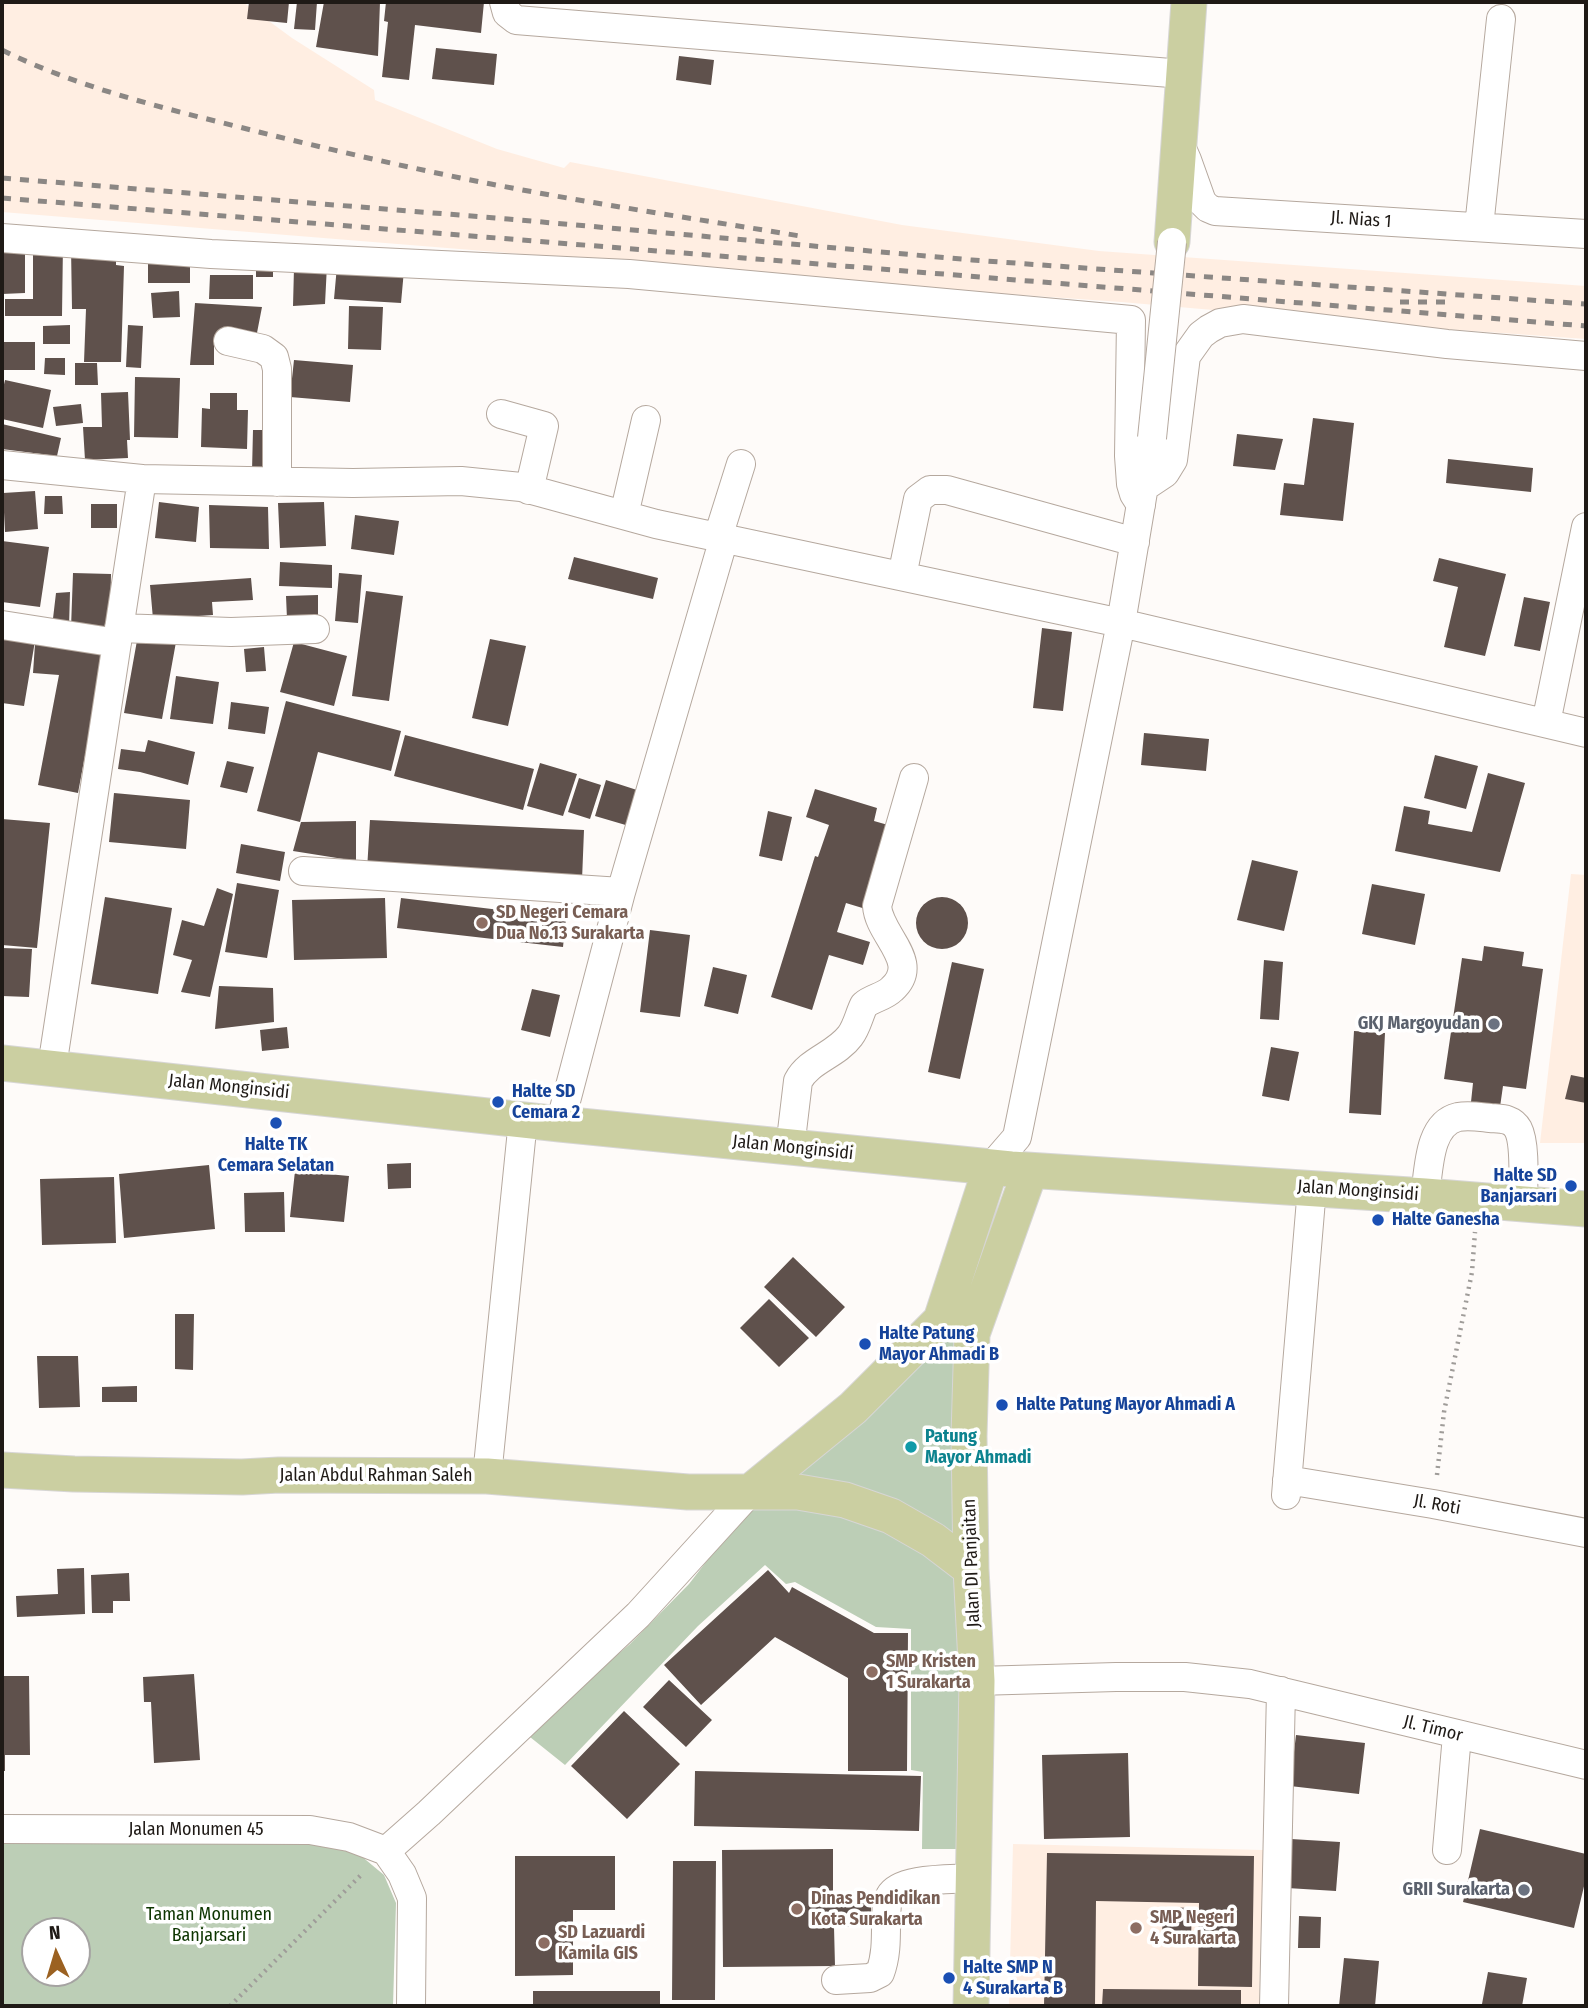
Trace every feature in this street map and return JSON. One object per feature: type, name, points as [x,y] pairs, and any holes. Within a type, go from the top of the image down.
[{"type":"main road","points":[[1172,242],[1189,2]]},
{"type":"main road","name":"Jalan Monginsidi","points":[[2,1063],[560,1124],[1030,1171],[1312,1188],[1586,1209]]},
{"type":"main road","points":[[750,1492],[957,1327],[991,1167]]},
{"type":"main road","name":"Jalan DI Panjaitan","points":[[971,2006],[977,1681],[971,1569],[970,1436],[957,1327],[1030,1171]]},
{"type":"main road","name":"Jalan Abdul Rahman Saleh","points":[[2,1470],[242,1477],[487,1476],[688,1492],[798,1492],[845,1500],[891,1516],[933,1540],[971,1569]]},
{"type":"street","points":[[505,2],[507,13],[516,20],[1183,74]]},
{"type":"street","points":[[1479,227],[1501,19]]},
{"type":"street","name":"Jl. Nias 1","points":[[1179,142],[1202,202],[1215,211],[1586,234]]},
{"type":"street","points":[[2,238],[211,254],[629,274],[1131,320],[1129,456],[1134,494],[1143,496]]},
{"type":"street","points":[[991,1167],[1017,1138],[1121,623],[1152,438],[1172,242]]},
{"type":"street","points":[[1143,496],[1165,473],[1173,460],[1186,356],[1201,335],[1220,323],[1243,319],[1447,344],[1586,356]]},
{"type":"street","points":[[228,341],[264,349],[274,358],[277,369],[277,482]]},
{"type":"street","points":[[502,414],[544,426],[529,490]]},
{"type":"street","points":[[624,515],[646,420]]},
{"type":"street","points":[[560,1124],[621,892],[741,464]]},
{"type":"street","points":[[2,465],[142,479],[494,483],[721,537],[1121,623],[1586,733]]},
{"type":"street","points":[[52,1068],[142,479]]},
{"type":"street","points":[[902,576],[918,499],[930,491],[947,490],[1135,542]]},
{"type":"street","points":[[1546,723],[1586,527]]},
{"type":"street","points":[[2,625],[118,636],[315,629]]},
{"type":"street","points":[[790,1147],[797,1090],[802,1074],[841,1046],[850,1036],[864,1005],[889,992],[900,982],[904,973],[903,964],[879,919],[877,906],[914,778]]},
{"type":"street","points":[[303,870],[621,892]]},
{"type":"street","points":[[1425,1196],[1436,1135],[1448,1121],[1467,1116],[1503,1119],[1517,1126],[1521,1137],[1523,1204]]},
{"type":"street","points":[[487,1476],[523,1120]]},
{"type":"street","points":[[1017,1138],[1030,1171]]},
{"type":"street","name":"Jl. Roti","points":[[1312,1188],[1287,1487],[1433,1504],[1586,1533]]},
{"type":"street","points":[[411,2006],[412,1898],[402,1874],[386,1850],[439,1804],[638,1615],[750,1492]]},
{"type":"street","name":"Jl. Timor","points":[[977,1681],[1185,1677],[1250,1685],[1586,1765]]},
{"type":"street","points":[[1273,2006],[1281,1691]]},
{"type":"street","points":[[1447,1850],[1457,1735]]},
{"type":"street","name":"Jalan Monumen 45","points":[[2,1829],[310,1830],[349,1837],[386,1850]]},
{"type":"street","points":[[836,1980],[870,1978],[880,1973],[885,1959],[887,1904],[890,1895],[897,1889],[922,1882],[974,1878]]},
{"type":"path","points":[[1433,1504],[1444,1412],[1472,1272],[1478,1200]]},
{"type":"path","points":[[230,2006],[386,1850]]},
{"type":"shaded area","points":[[2,2],[243,2],[292,38],[374,90],[375,100],[497,149],[564,168],[570,162],[902,225],[1099,251],[1586,286],[1586,339],[764,277],[756,273],[2,212]]},
{"type":"shaded area","points":[[1571,874],[1586,875],[1586,1143],[1540,1143]]},
{"type":"shaded area","name":"SMP Negeri 4 Surakarta","points":[[1013,1844],[1263,1850],[1259,2006],[1009,2006]]},
{"type":"green space","points":[[955,1320],[965,1323],[965,1556],[761,1488]]},
{"type":"green space","points":[[753,1501],[821,1508],[882,1527],[963,1577],[967,1849],[922,1849],[923,1772],[911,1770],[911,1629],[876,1627],[795,1582],[786,1584],[765,1565],[698,1626],[565,1765],[525,1733],[630,1644],[689,1584]]},
{"type":"green space","name":"Taman Monumen Banjarsari","points":[[2,1842],[329,1844],[360,1855],[384,1875],[396,1903],[393,2006],[2,2006]]},
{"type":"building","points":[[249,2],[289,2],[287,23],[247,19]]},
{"type":"building","points":[[297,2],[317,2],[315,30],[294,29]]},
{"type":"building","points":[[324,2],[380,2],[378,56],[316,47]]},
{"type":"building","points":[[386,2],[484,2],[481,33],[415,25],[409,80],[382,77],[388,22],[384,21]]},
{"type":"building","points":[[436,48],[497,54],[494,85],[432,79]]},
{"type":"building","points":[[679,56],[714,60],[711,85],[676,80]]},
{"type":"building","points":[[33,243],[63,243],[62,316],[5,316],[5,299],[33,299]]},
{"type":"building","points":[[2,245],[25,245],[25,293],[2,294]]},
{"type":"building","points":[[71,247],[116,247],[116,265],[124,266],[121,362],[84,362],[86,309],[72,309]]},
{"type":"building","points":[[190,254],[190,283],[148,283],[148,255]]},
{"type":"building","points":[[256,260],[273,260],[273,277],[256,277]]},
{"type":"building","points":[[327,265],[325,304],[293,306],[294,268]]},
{"type":"building","points":[[337,266],[404,270],[401,303],[334,299]]},
{"type":"building","points":[[210,275],[253,275],[253,299],[209,299]]},
{"type":"building","points":[[179,291],[180,317],[153,318],[151,293]]},
{"type":"building","points":[[195,303],[262,307],[256,338],[214,337],[214,365],[190,365]]},
{"type":"building","points":[[349,306],[383,307],[381,350],[348,349]]},
{"type":"building","points":[[70,325],[70,344],[43,344],[43,326]]},
{"type":"building","points":[[128,325],[143,326],[141,368],[126,367]]},
{"type":"building","points":[[3,342],[35,342],[35,370],[3,370]]},
{"type":"building","points":[[45,358],[65,358],[65,375],[44,374]]},
{"type":"building","points":[[294,360],[353,365],[350,402],[290,397]]},
{"type":"building","points":[[75,363],[97,363],[98,385],[75,385]]},
{"type":"building","points":[[135,377],[180,378],[178,438],[134,437]]},
{"type":"building","points":[[5,380],[51,390],[43,428],[2,419]]},
{"type":"building","points":[[128,392],[128,458],[85,460],[83,427],[102,427],[101,393]]},
{"type":"building","points":[[210,393],[237,393],[237,410],[248,410],[247,449],[201,447],[202,408],[210,409]]},
{"type":"building","points":[[81,404],[83,423],[56,426],[53,407]]},
{"type":"building","points":[[1313,418],[1354,423],[1343,521],[1280,515],[1284,483],[1304,485]]},
{"type":"building","points":[[2,424],[61,438],[57,456],[2,449]]},
{"type":"building","points":[[253,430],[272,430],[271,472],[252,471]]},
{"type":"building","points":[[1237,434],[1283,439],[1275,470],[1233,466]]},
{"type":"building","points":[[1448,459],[1533,468],[1531,492],[1446,483]]},
{"type":"building","points":[[35,491],[38,529],[5,532],[3,493]]},
{"type":"building","points":[[45,496],[62,496],[63,514],[44,514]]},
{"type":"building","points":[[159,502],[199,507],[196,542],[155,538]]},
{"type":"building","points":[[324,502],[326,546],[280,548],[278,503]]},
{"type":"building","points":[[91,504],[117,504],[117,528],[91,528]]},
{"type":"building","points":[[209,505],[268,507],[269,549],[210,548]]},
{"type":"building","points":[[355,515],[399,521],[394,555],[351,549]]},
{"type":"building","points":[[2,541],[49,547],[40,607],[2,602]]},
{"type":"building","points":[[574,557],[658,578],[653,599],[568,579]]},
{"type":"building","points":[[1439,558],[1506,574],[1485,656],[1444,647],[1458,587],[1433,581]]},
{"type":"building","points":[[280,562],[332,565],[332,588],[279,586]]},
{"type":"building","points":[[73,573],[111,574],[110,629],[71,628]]},
{"type":"building","points":[[339,573],[362,575],[358,623],[335,621]]},
{"type":"building","points":[[251,578],[253,600],[212,602],[213,615],[153,619],[150,585]]},
{"type":"building","points":[[366,591],[403,596],[389,701],[352,696]]},
{"type":"building","points":[[70,592],[69,627],[52,627],[56,593]]},
{"type":"building","points":[[318,595],[318,618],[287,619],[286,596]]},
{"type":"building","points":[[1524,597],[1550,602],[1540,651],[1514,646]]},
{"type":"building","points":[[1042,628],[1072,632],[1063,711],[1033,708]]},
{"type":"building","points":[[138,635],[176,642],[162,719],[124,713]]},
{"type":"building","points":[[2,636],[35,641],[24,706],[2,703]]},
{"type":"building","points":[[490,639],[526,646],[508,726],[472,718]]},
{"type":"building","points":[[294,642],[347,656],[334,706],[280,692]]},
{"type":"building","points":[[35,644],[104,654],[78,793],[38,785],[59,675],[33,673]]},
{"type":"building","points":[[264,647],[266,671],[246,672],[244,649]]},
{"type":"building","points":[[176,676],[219,682],[213,724],[170,719]]},
{"type":"building","points":[[286,701],[401,731],[391,771],[318,752],[300,822],[257,811]]},
{"type":"building","points":[[231,702],[269,707],[265,734],[228,729]]},
{"type":"building","points":[[1144,733],[1209,739],[1206,771],[1141,765]]},
{"type":"building","points":[[405,735],[534,769],[523,810],[394,776]]},
{"type":"building","points":[[148,740],[195,752],[188,785],[118,769],[121,749],[145,752]]},
{"type":"building","points":[[1435,755],[1478,766],[1466,809],[1424,798]]},
{"type":"building","points":[[227,761],[254,767],[247,793],[220,787]]},
{"type":"building","points":[[540,763],[577,774],[563,816],[527,806]]},
{"type":"building","points":[[1488,773],[1525,783],[1500,872],[1395,851],[1404,806],[1430,811],[1428,824],[1472,832]]},
{"type":"building","points":[[579,778],[601,785],[590,819],[568,812]]},
{"type":"building","points":[[606,780],[640,791],[629,826],[595,816]]},
{"type":"building","points":[[815,789],[877,808],[874,821],[895,827],[869,910],[846,903],[837,932],[870,942],[863,965],[829,955],[812,1010],[771,997],[815,856],[818,857],[829,825],[806,817]]},
{"type":"building","points":[[114,793],[190,800],[186,849],[109,842]]},
{"type":"building","points":[[768,811],[792,817],[782,861],[759,856]]},
{"type":"building","points":[[2,819],[50,823],[37,948],[2,945]]},
{"type":"building","points":[[370,820],[584,830],[582,880],[367,870]]},
{"type":"building","points":[[356,821],[356,861],[293,851],[301,822]]},
{"type":"building","points":[[241,844],[285,852],[280,881],[236,873]]},
{"type":"building","points":[[1252,860],[1298,871],[1284,931],[1237,920]]},
{"type":"building","points":[[237,883],[279,890],[267,958],[225,952]]},
{"type":"building","points":[[1372,884],[1425,894],[1415,945],[1362,934]]},
{"type":"building","points":[[217,888],[233,894],[210,997],[181,992],[192,960],[173,955],[182,920],[204,926]]},
{"type":"building","points":[[105,897],[172,908],[158,994],[91,984]]},
{"type":"building","points":[[942,897],[952,899],[960,905],[966,913],[966,933],[960,941],[952,947],[942,949],[932,947],[924,941],[918,933],[916,923],[918,913],[924,905],[932,899]]},
{"type":"building","points":[[385,898],[387,958],[294,960],[292,900]]},
{"type":"building","name":"SD Negeri Cemara Dua No.13 Surakarta","points":[[401,898],[566,918],[563,947],[397,928]]},
{"type":"building","points":[[650,930],[690,935],[680,1017],[640,1012]]},
{"type":"building","name":"GKJ Margoyudan","points":[[1484,946],[1524,952],[1522,966],[1543,969],[1526,1089],[1503,1086],[1500,1107],[1471,1102],[1473,1083],[1444,1079],[1462,958],[1482,961]]},
{"type":"building","points":[[2,948],[32,949],[29,997],[2,996]]},
{"type":"building","points":[[1264,960],[1283,962],[1279,1020],[1260,1019]]},
{"type":"building","points":[[952,962],[984,969],[960,1079],[928,1072]]},
{"type":"building","points":[[713,967],[747,975],[738,1014],[704,1006]]},
{"type":"building","points":[[219,986],[273,988],[274,1022],[215,1029]]},
{"type":"building","points":[[532,989],[560,995],[550,1037],[521,1030]]},
{"type":"building","points":[[287,1027],[289,1048],[262,1051],[260,1030]]},
{"type":"building","points":[[1354,1031],[1385,1033],[1381,1115],[1349,1113]]},
{"type":"building","points":[[1271,1047],[1299,1052],[1289,1101],[1262,1096]]},
{"type":"building","points":[[1571,1075],[1586,1078],[1586,1103],[1565,1099]]},
{"type":"building","points":[[411,1163],[411,1188],[388,1189],[387,1164]]},
{"type":"building","points":[[209,1165],[215,1229],[124,1238],[119,1174]]},
{"type":"building","points":[[295,1171],[349,1176],[344,1222],[290,1217]]},
{"type":"building","points":[[114,1177],[116,1243],[42,1245],[40,1179]]},
{"type":"building","points":[[284,1192],[285,1232],[245,1232],[244,1193]]},
{"type":"building","points":[[793,1257],[845,1307],[816,1337],[764,1287]]},
{"type":"building","points":[[769,1299],[809,1338],[779,1367],[740,1328]]},
{"type":"building","points":[[175,1314],[194,1314],[193,1370],[175,1369]]},
{"type":"building","points":[[37,1356],[78,1356],[80,1407],[39,1408]]},
{"type":"building","points":[[137,1386],[137,1402],[102,1402],[102,1387]]},
{"type":"building","points":[[84,1568],[85,1614],[17,1617],[16,1596],[58,1594],[57,1569]]},
{"type":"building","name":"SMP Kristen 1 Surakarta","points":[[768,1570],[789,1593],[792,1587],[874,1633],[908,1633],[907,1771],[848,1771],[848,1678],[775,1637],[701,1705],[664,1665]]},
{"type":"building","points":[[129,1573],[130,1601],[113,1601],[113,1613],[92,1613],[91,1575]]},
{"type":"building","points":[[194,1674],[200,1760],[154,1763],[151,1702],[144,1702],[143,1677]]},
{"type":"building","points":[[2,1676],[29,1676],[30,1755],[5,1755],[5,1771],[2,1771]]},
{"type":"building","points":[[669,1680],[712,1720],[686,1747],[643,1707]]},
{"type":"building","points":[[624,1711],[680,1764],[627,1819],[571,1766]]},
{"type":"building","points":[[1296,1735],[1365,1743],[1359,1794],[1290,1786]]},
{"type":"building","points":[[1128,1753],[1130,1837],[1044,1839],[1042,1755]]},
{"type":"building","points":[[695,1771],[921,1776],[919,1831],[694,1826]]},
{"type":"building","name":"GRII Surakarta","points":[[1480,1829],[1586,1854],[1586,1878],[1574,1928],[1463,1902]]},
{"type":"building","points":[[1291,1839],[1340,1842],[1336,1891],[1287,1888]]},
{"type":"building","name":"Dinas Pendidikan Kota Surakarta","points":[[833,1849],[833,1892],[871,1892],[871,1926],[834,1927],[835,1966],[723,1967],[722,1850]]},
{"type":"building","points":[[1047,1853],[1254,1856],[1252,1987],[1198,1986],[1199,1903],[1096,1901],[1095,2006],[1044,2006]]},
{"type":"building","name":"SD Lazuardi Kamila GIS","points":[[515,1856],[615,1856],[615,1910],[573,1910],[573,1975],[515,1976]]},
{"type":"building","points":[[673,1861],[716,1861],[715,2000],[672,2000]]},
{"type":"building","points":[[1163,1907],[1192,1908],[1191,1938],[1162,1937]]},
{"type":"building","points":[[1299,1916],[1321,1917],[1320,1948],[1298,1948]]},
{"type":"building","points":[[1344,1958],[1379,1961],[1375,2006],[1339,2006]]},
{"type":"building","points":[[1488,1972],[1527,1978],[1522,2006],[1482,2004]]},
{"type":"building","points":[[1103,1989],[1241,1990],[1241,2006],[1102,2006]]},
{"type":"building","points":[[533,1991],[660,1991],[660,2006],[533,2006]]},
{"type":"railway","points":[[2,50],[64,77],[128,98],[346,153],[530,191],[800,236]]},
{"type":"railway","points":[[2,178],[972,260],[1586,304]]},
{"type":"railway","points":[[2,198],[1586,326]]},
{"type":"railway","points":[[1400,302],[1449,302]]},
{"type":"place","name":"SD Negeri Cemara Dua No.13 Surakarta","points":[[482,923]]},
{"type":"place","name":"GKJ Margoyudan","points":[[1494,1024]]},
{"type":"place","name":"Halte SD Cemara 2","points":[[498,1102]]},
{"type":"place","name":"Halte TK Cemara Selatan","points":[[276,1123]]},
{"type":"place","name":"Halte SD Banjarsari","points":[[1571,1186]]},
{"type":"place","name":"Halte Ganesha","points":[[1378,1220]]},
{"type":"place","name":"Halte Patung Mayor Ahmadi B","points":[[865,1344]]},
{"type":"place","name":"Halte Patung Mayor Ahmadi A","points":[[1002,1405]]},
{"type":"place","name":"Patung Mayor Ahmadi","points":[[911,1447]]},
{"type":"place","name":"SMP Kristen 1 Surakarta","points":[[872,1672]]},
{"type":"place","name":"GRII Surakarta","points":[[1524,1890]]},
{"type":"place","name":"Dinas Pendidikan Kota Surakarta","points":[[797,1909]]},
{"type":"place","name":"SMP Negeri 4 Surakarta","points":[[1136,1928]]},
{"type":"place","name":"SD Lazuardi Kamila GIS","points":[[544,1943]]},
{"type":"place","name":"Halte SMP N 4 Surakarta B","points":[[949,1978]]}]
